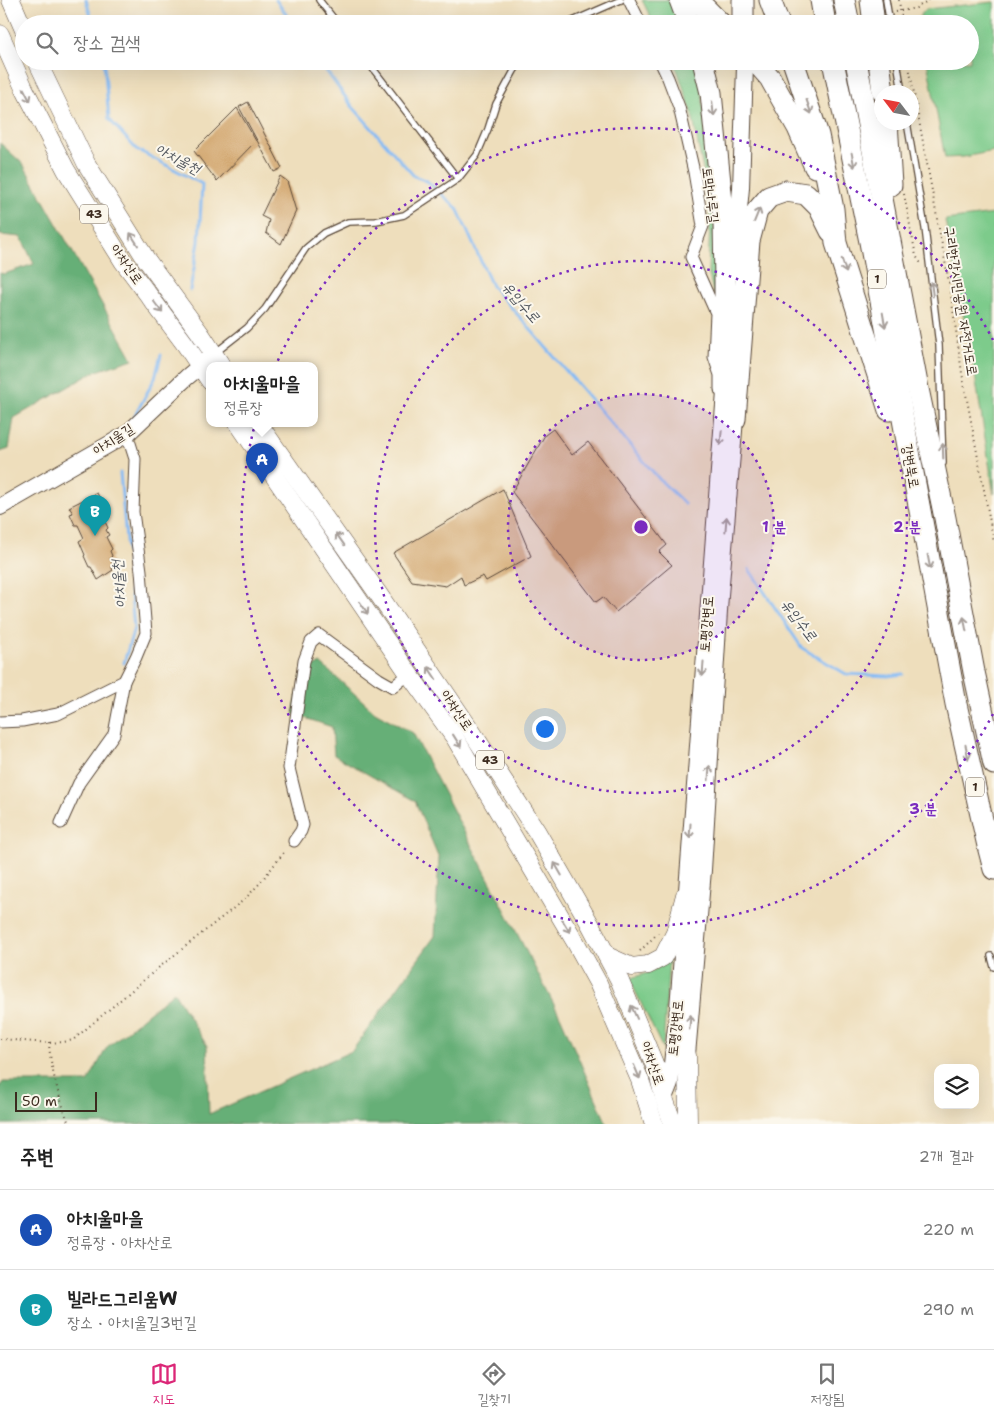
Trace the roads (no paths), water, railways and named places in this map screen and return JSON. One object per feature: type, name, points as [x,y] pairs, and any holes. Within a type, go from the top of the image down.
[{"type":"highway","points":[[680,0],[686,15]]},
{"type":"highway","points":[[697,0],[712,15]]},
{"type":"highway","points":[[742,0],[743,15]]},
{"type":"highway","points":[[770,0],[776,15]]},
{"type":"highway","points":[[820,0],[823,15]]},
{"type":"highway","points":[[844,0],[847,15]]},
{"type":"highway","points":[[871,0],[873,15]]},
{"type":"highway","points":[[706,70],[712,93],[724,222],[725,389]]},
{"type":"highway","points":[[759,70],[770,78],[798,128],[833,209]]},
{"type":"highway","points":[[796,70],[818,135],[833,209],[836,242]]},
{"type":"highway","name":"강변북로","points":[[835,70],[872,252],[956,704],[994,869]]},
{"type":"highway","name":"강변북로","points":[[858,70],[895,270],[974,672],[994,764]]},
{"type":"highway","points":[[880,70],[883,85]]},
{"type":"highway","points":[[887,130],[895,270]]},
{"type":"highway","points":[[735,419],[748,241],[757,210],[769,197],[786,191],[806,194],[819,207],[836,242],[917,497]]},
{"type":"main road","points":[[12,0],[18,15]]},
{"type":"main road","name":"아차산로","points":[[0,34],[15,68]]},
{"type":"main road","name":"아차산로","points":[[16,70],[66,170],[123,261],[205,374]]},
{"type":"main road","name":"아차산로","points":[[41,70],[86,163],[146,259],[200,333],[217,360]]},
{"type":"main road","name":"아차산로","points":[[241,427],[409,674],[455,738],[598,983],[640,1080],[654,1124]]},
{"type":"main road","name":"아차산로","points":[[261,427],[379,594],[537,832],[619,978],[658,1073],[673,1124]]},
{"type":"main road","points":[[607,956],[632,968],[648,966],[662,957],[675,933],[686,895]]},
{"type":"main road","points":[[687,1055],[688,1124]]},
{"type":"street","points":[[629,0],[636,15]]},
{"type":"street","name":"토막나루길","points":[[664,70],[679,107],[694,172],[703,226],[691,257],[716,313],[714,357],[725,389]]},
{"type":"street","name":"토평강변로","points":[[664,1098],[670,1083],[678,1008],[750,70]]},
{"type":"street","name":"아치울길","points":[[0,507],[127,434],[187,377],[205,374]]},
{"type":"street","points":[[725,389],[735,419]]},
{"type":"street","name":"토평강변로","points":[[664,1098],[678,1087],[687,1055],[703,870],[720,595],[735,419]]},
{"type":"street","points":[[61,823],[79,782],[114,734],[124,681],[146,633],[141,570],[133,512],[135,459],[127,434]]},
{"type":"street","points":[[294,841],[303,825],[289,768],[304,661],[311,642],[319,636],[393,687],[409,674]]},
{"type":"street","points":[[0,722],[22,721],[58,714],[124,681]]},
{"type":"street","points":[[648,1105],[664,1098]]},
{"type":"lane","points":[[319,0],[331,15]]},
{"type":"lane","points":[[587,15],[621,0]]},
{"type":"lane","points":[[886,0],[888,15]]},
{"type":"lane","points":[[374,70],[456,180]]},
{"type":"lane","points":[[217,360],[265,309],[306,248],[324,233],[348,222],[376,221],[404,215],[456,180],[477,155],[488,130],[496,104],[515,70]]},
{"type":"lane","points":[[898,70],[901,85]]},
{"type":"lane","points":[[908,130],[925,228],[939,345],[943,471]]},
{"type":"lane","points":[[944,480],[944,518]]},
{"type":"lane","points":[[991,956],[994,967]]},
{"type":"waterway","name":"아치울천","points":[[86,0],[90,15]]},
{"type":"waterway","name":"유입수로","points":[[276,0],[287,15]]},
{"type":"waterway","name":"아치울천","points":[[105,70],[109,119],[136,149],[202,184],[199,242],[190,290]]},
{"type":"waterway","name":"유입수로","points":[[326,70],[352,106],[414,176],[427,181],[457,208],[492,286],[660,480],[685,504]]},
{"type":"waterway","name":"아치울천","points":[[133,419],[155,378],[161,355]]},
{"type":"waterway","name":"아치울천","points":[[120,473],[134,628],[124,663]]},
{"type":"waterway","name":"유입수로","points":[[749,569],[802,648],[846,674],[888,676],[903,674]]},
{"type":"place","name":"아치울마을","points":[[262,484]]},
{"type":"place","name":"빌라드그리움W","points":[[95,536]]}]
